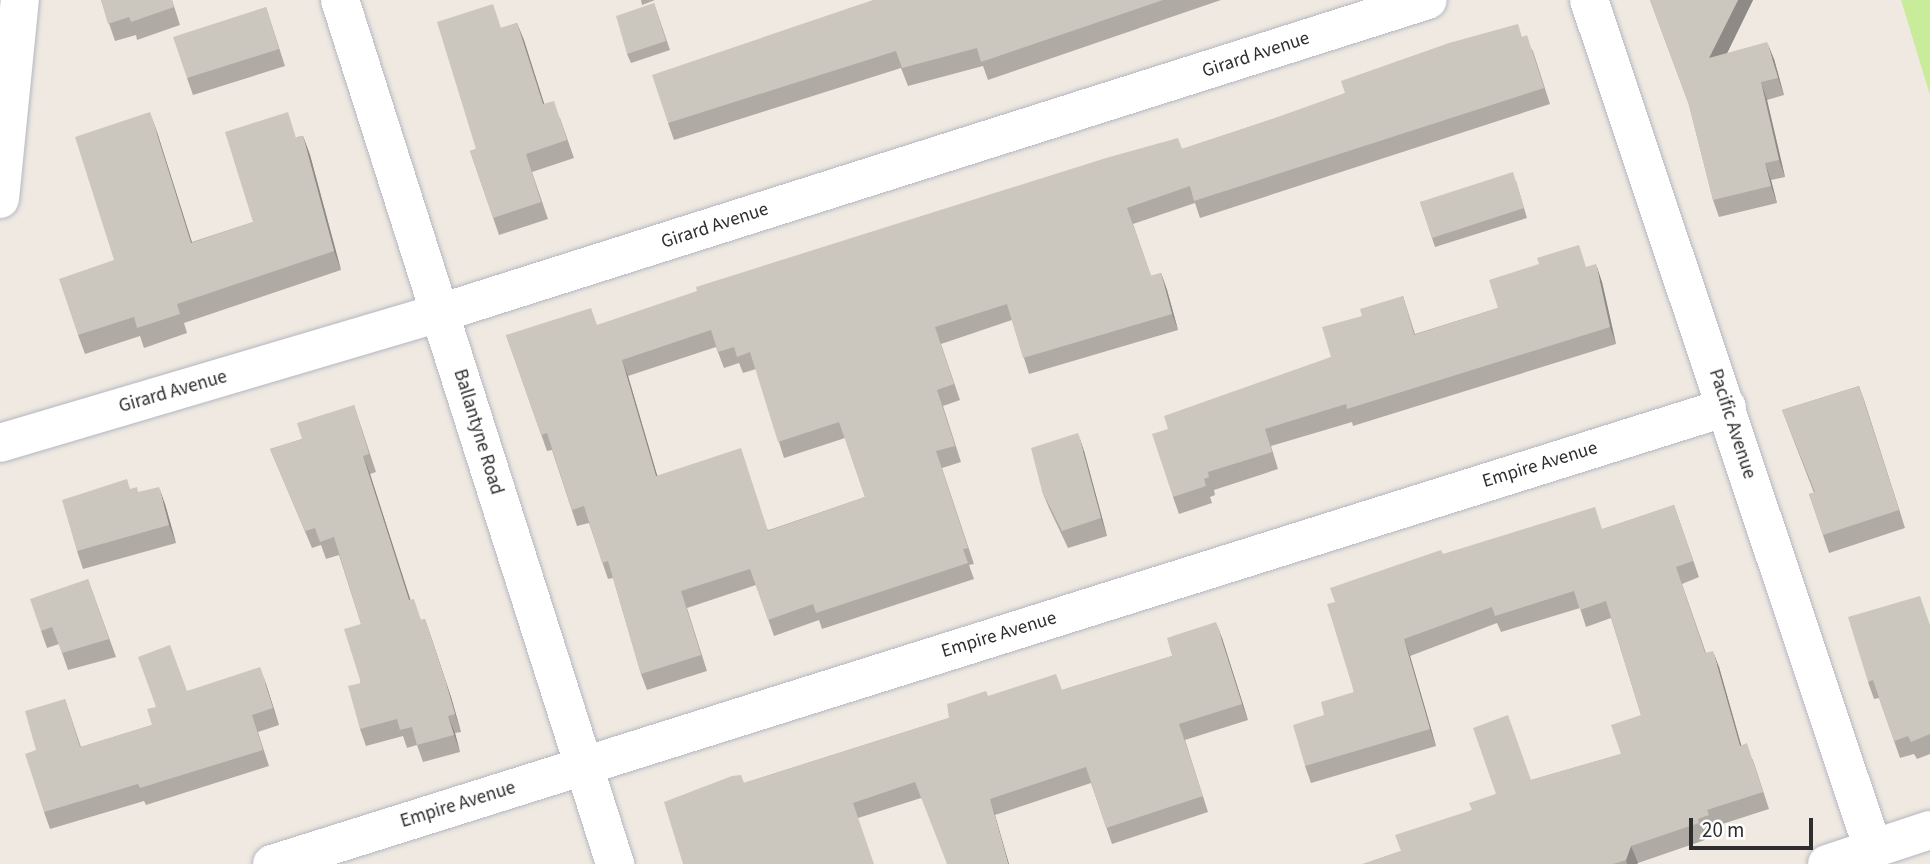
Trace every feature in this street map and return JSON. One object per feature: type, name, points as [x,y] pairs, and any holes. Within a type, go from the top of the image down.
[{"type":"street","points":[[0,199],[20,0]]},
{"type":"street","name":"Ballantyne Road","points":[[340,0],[615,864]]},
{"type":"street","name":"Girard Avenue","points":[[0,443],[440,313],[1427,0]]},
{"type":"street","name":"Pacific Avenue","points":[[1589,0],[1873,849]]},
{"type":"street","name":"Empire Avenue","points":[[272,864],[1727,407]]},
{"type":"street","points":[[1827,864],[1930,830]]},
{"type":"green space","points":[[1901,0],[1930,0],[1930,95]]},
{"type":"building","points":[[101,0],[172,0],[174,7],[131,22],[129,17],[108,24]]},
{"type":"building","points":[[873,0],[1163,0],[981,62],[977,48],[902,68],[896,51],[668,123],[652,75]]},
{"type":"building","points":[[1650,0],[1738,0],[1709,58],[1767,42],[1778,78],[1761,82],[1779,160],[1765,163],[1771,186],[1713,200],[1689,105]]},
{"type":"building","points":[[654,3],[666,41],[627,54],[616,16]]},
{"type":"building","points":[[493,4],[501,28],[517,23],[543,104],[554,101],[567,140],[526,154],[541,202],[493,218],[470,151],[476,149],[437,22]]},
{"type":"building","points":[[266,7],[279,49],[187,78],[173,37]]},
{"type":"building","points":[[1518,24],[1522,37],[1527,35],[1544,88],[1194,201],[1190,186],[1127,208],[1151,276],[1161,273],[1172,314],[1023,358],[1007,304],[935,327],[954,384],[937,390],[955,446],[936,451],[968,548],[963,549],[968,563],[816,613],[813,604],[768,620],[750,569],[681,591],[701,655],[641,674],[608,561],[602,563],[584,506],[572,510],[547,433],[541,435],[506,335],[591,308],[597,325],[697,291],[696,287],[1106,158],[1178,138],[1182,149],[1345,93],[1341,81],[1449,43]],"holes":[[[711,330],[718,352],[734,347],[737,357],[750,352],[778,442],[839,422],[865,497],[768,531],[741,448],[656,476],[622,360]]]},
{"type":"building","points":[[150,112],[191,243],[253,222],[225,132],[288,112],[296,138],[303,136],[334,251],[177,304],[180,314],[137,328],[134,317],[78,335],[59,279],[114,260],[75,137]]},
{"type":"building","points":[[1513,172],[1524,208],[1432,238],[1420,202]]},
{"type":"building","points":[[1579,245],[1586,267],[1596,264],[1610,327],[1347,409],[1346,404],[1265,429],[1272,452],[1208,472],[1209,477],[1204,479],[1206,486],[1173,497],[1152,434],[1168,429],[1164,416],[1331,357],[1322,327],[1362,316],[1360,309],[1403,296],[1414,335],[1498,308],[1489,280],[1539,264],[1537,258]]},
{"type":"building","points":[[1859,386],[1899,510],[1823,535],[1809,494],[1815,492],[1782,410]]},
{"type":"building","points":[[354,405],[369,454],[363,456],[409,600],[414,599],[421,620],[425,619],[455,714],[448,716],[454,735],[417,745],[412,727],[400,730],[397,719],[360,729],[348,686],[361,683],[344,629],[361,624],[334,537],[320,542],[315,528],[305,531],[270,449],[302,439],[297,423]]},
{"type":"building","points":[[1078,433],[1101,518],[1062,531],[1042,491],[1031,448]]},
{"type":"building","points":[[127,479],[130,489],[137,487],[138,492],[159,487],[169,525],[77,551],[62,500]]},
{"type":"building","points":[[1674,505],[1693,561],[1676,567],[1705,653],[1713,651],[1740,746],[1747,743],[1763,792],[1707,810],[1709,815],[1698,819],[1699,823],[1631,846],[1626,860],[1613,864],[1363,864],[1401,851],[1395,835],[1472,810],[1469,803],[1496,794],[1473,728],[1508,715],[1531,780],[1621,754],[1611,725],[1641,715],[1606,601],[1580,610],[1574,591],[1495,616],[1492,607],[1404,639],[1430,729],[1305,766],[1293,725],[1324,715],[1321,702],[1354,692],[1327,604],[1335,602],[1330,588],[1441,550],[1443,554],[1595,507],[1602,529]]},
{"type":"building","points":[[88,579],[109,639],[62,653],[52,627],[41,631],[30,599]]},
{"type":"building","points":[[1920,596],[1930,625],[1930,734],[1911,742],[1908,736],[1894,741],[1873,680],[1868,682],[1848,617]]},
{"type":"building","points":[[1216,622],[1242,704],[1179,724],[1203,796],[1106,828],[1086,767],[990,799],[1008,864],[947,864],[915,782],[853,803],[874,864],[683,864],[664,802],[732,776],[741,775],[744,783],[949,718],[947,704],[986,691],[988,696],[1056,674],[1062,690],[1172,656],[1167,638]]},
{"type":"building","points":[[170,645],[187,691],[260,667],[273,708],[252,715],[263,750],[140,788],[138,784],[44,812],[25,754],[36,750],[25,711],[65,699],[80,747],[152,725],[147,709],[156,707],[138,657]]}]
